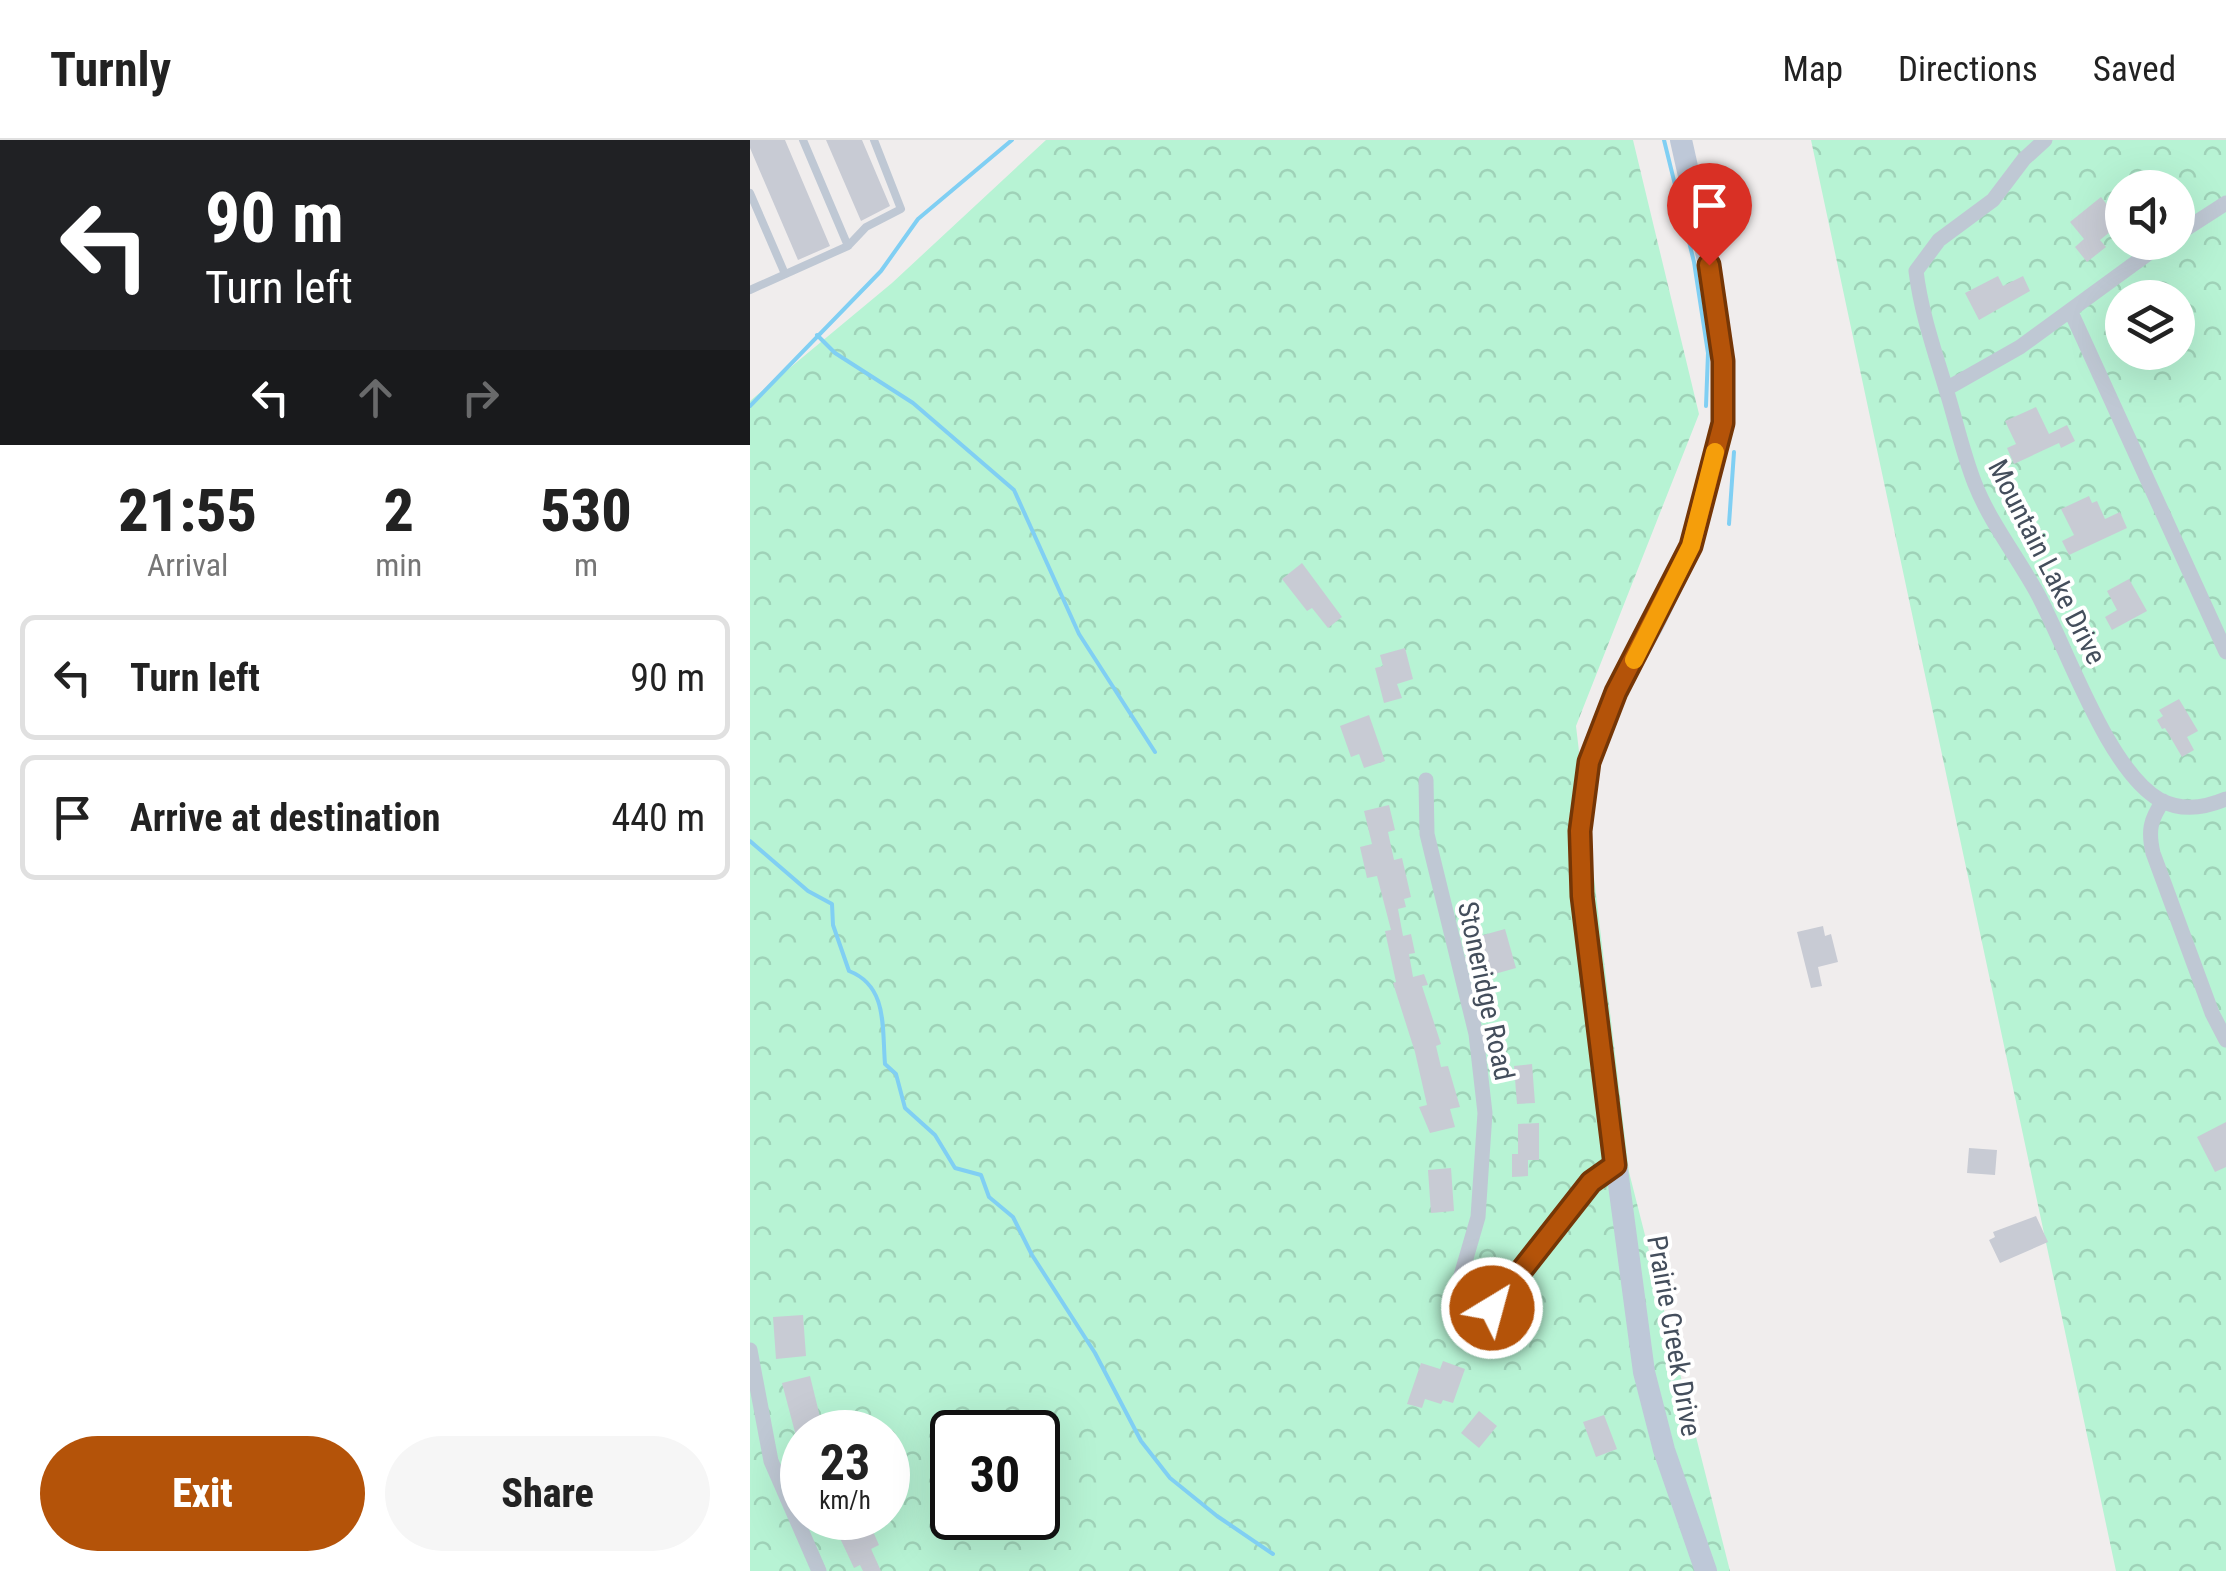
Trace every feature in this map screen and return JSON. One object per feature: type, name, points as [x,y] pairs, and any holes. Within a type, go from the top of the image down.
[{"type":"main road","name":"Prairie Creek Drive","points":[[1681,140],[1709,265],[1723,361],[1723,423],[1691,546],[1616,692],[1589,762],[1580,831],[1582,896],[1644,1372],[1664,1450],[1706,1571]]},
{"type":"street","points":[[2020,140],[2024,158]]},
{"type":"street","name":"Mountain Lake Drive","points":[[2045,140],[2024,158],[1993,200],[1939,240],[1916,270],[1921,311],[1976,486],[2037,593],[2115,750],[2136,780],[2163,802]]},
{"type":"street","points":[[2195,223],[2226,203]]},
{"type":"street","points":[[1946,388],[2020,347],[2140,260]]},
{"type":"street","points":[[2072,312],[2226,652]]},
{"type":"street","name":"Stoneridge Road","points":[[1426,780],[1427,834],[1482,1074],[1485,1113],[1478,1217],[1458,1286],[1459,1308],[1472,1317],[1492,1308],[1591,1182],[1615,1165]]},
{"type":"street","points":[[2226,799],[2207,807],[2163,802],[2152,817],[2148,832],[2212,1013],[2226,1040]]},
{"type":"street","points":[[750,1350],[771,1461],[819,1571]]},
{"type":"lane","points":[[804,140],[848,246]]},
{"type":"lane","points":[[750,290],[848,246],[866,227],[901,210],[874,140]]},
{"type":"lane","points":[[750,194],[785,274]]},
{"type":"green space","points":[[1046,140],[1633,140],[1699,414],[1576,726],[1629,1172],[1730,1571],[750,1571],[750,401],[892,283]]},
{"type":"green space","points":[[1811,140],[2226,140],[2226,1571],[2116,1571]]},
{"type":"building","points":[[750,140],[785,140],[830,246],[798,260]]},
{"type":"building","points":[[826,140],[862,140],[890,206],[861,221]]},
{"type":"building","points":[[2101,197],[2105,202],[2105,236],[2100,240],[2105,248],[2087,262],[2075,247],[2084,239],[2070,222]]},
{"type":"building","points":[[1998,276],[2003,286],[2023,276],[2030,291],[1979,320],[1965,293]]},
{"type":"building","points":[[2036,407],[2049,434],[2067,425],[2075,441],[2061,448],[2059,443],[2014,464],[2007,448],[2016,444],[2005,421]]},
{"type":"building","points":[[2089,496],[2092,503],[2097,501],[2105,519],[2120,512],[2127,528],[2069,555],[2062,541],[2074,535],[2061,509]]},
{"type":"building","points":[[1302,563],[1342,617],[1328,628],[1312,608],[1307,611],[1282,579]]},
{"type":"building","points":[[2129,579],[2147,611],[2112,630],[2105,617],[2117,610],[2107,591]]},
{"type":"building","points":[[1405,648],[1413,679],[1397,684],[1402,698],[1384,703],[1375,668],[1383,666],[1380,655]]},
{"type":"building","points":[[2179,699],[2198,731],[2187,737],[2194,750],[2182,757],[2157,720],[2163,716],[2159,710]]},
{"type":"building","points":[[1369,715],[1385,761],[1364,768],[1359,754],[1351,757],[1340,726]]},
{"type":"building","points":[[1389,805],[1395,830],[1388,832],[1394,860],[1402,858],[1411,897],[1404,899],[1406,907],[1398,909],[1403,936],[1411,934],[1415,953],[1409,954],[1413,977],[1424,974],[1428,985],[1422,986],[1441,1044],[1436,1046],[1441,1067],[1448,1066],[1460,1107],[1450,1109],[1455,1127],[1430,1133],[1419,1107],[1427,1105],[1415,1052],[1393,983],[1396,982],[1385,931],[1391,930],[1377,876],[1367,878],[1360,847],[1372,844],[1364,811]]},
{"type":"building","points":[[1823,926],[1825,936],[1831,934],[1838,962],[1818,967],[1822,986],[1811,988],[1797,932]]},
{"type":"building","points":[[1505,929],[1516,968],[1491,975],[1485,951],[1480,952],[1476,937]]},
{"type":"building","points":[[1532,1064],[1535,1103],[1517,1104],[1514,1066]]},
{"type":"building","points":[[2226,1122],[2226,1167],[2215,1172],[2197,1137]]},
{"type":"building","points":[[1539,1123],[1539,1160],[1528,1160],[1528,1176],[1512,1177],[1512,1154],[1518,1154],[1518,1124]]},
{"type":"building","points":[[1969,1148],[1997,1150],[1995,1175],[1967,1173]]},
{"type":"building","points":[[1451,1168],[1454,1211],[1431,1213],[1428,1170]]},
{"type":"building","points":[[2036,1216],[2048,1242],[2000,1263],[1989,1240],[1995,1237],[1993,1232]]},
{"type":"building","points":[[803,1315],[806,1356],[776,1359],[773,1317]]},
{"type":"building","points":[[1443,1361],[1465,1369],[1453,1403],[1425,1399],[1422,1408],[1407,1404],[1421,1363],[1440,1369]]},
{"type":"building","points":[[810,1376],[818,1410],[789,1410],[782,1383]]},
{"type":"building","points":[[1479,1411],[1497,1426],[1479,1448],[1461,1433]]},
{"type":"building","points":[[1604,1415],[1617,1449],[1596,1457],[1583,1422]]},
{"type":"building","points":[[841,1540],[877,1540],[879,1545],[871,1549],[881,1571],[863,1571],[860,1565],[854,1568]]},
{"type":"waterway","points":[[750,406],[881,271],[918,219],[1012,140]]},
{"type":"waterway","points":[[1664,140],[1694,262],[1708,353],[1706,406]]},
{"type":"waterway","points":[[817,335],[835,353],[913,403],[1014,490],[1079,634],[1155,752]]},
{"type":"waterway","points":[[1729,524],[1734,452]]},
{"type":"waterway","points":[[750,841],[808,891],[832,904],[833,925],[849,971],[862,978],[877,998],[885,1064],[896,1074],[905,1108],[935,1135],[955,1168],[981,1175],[989,1197],[1013,1217],[1032,1255],[1095,1353],[1141,1441],[1170,1478],[1273,1554]]},
{"type":"slow traffic","points":[[1634,660],[1691,546],[1715,452]]},
{"type":"route","points":[[1492,1308],[1591,1182],[1615,1165],[1582,896],[1580,831],[1589,762],[1616,692],[1691,546],[1723,423],[1723,361],[1709,265]]}]
